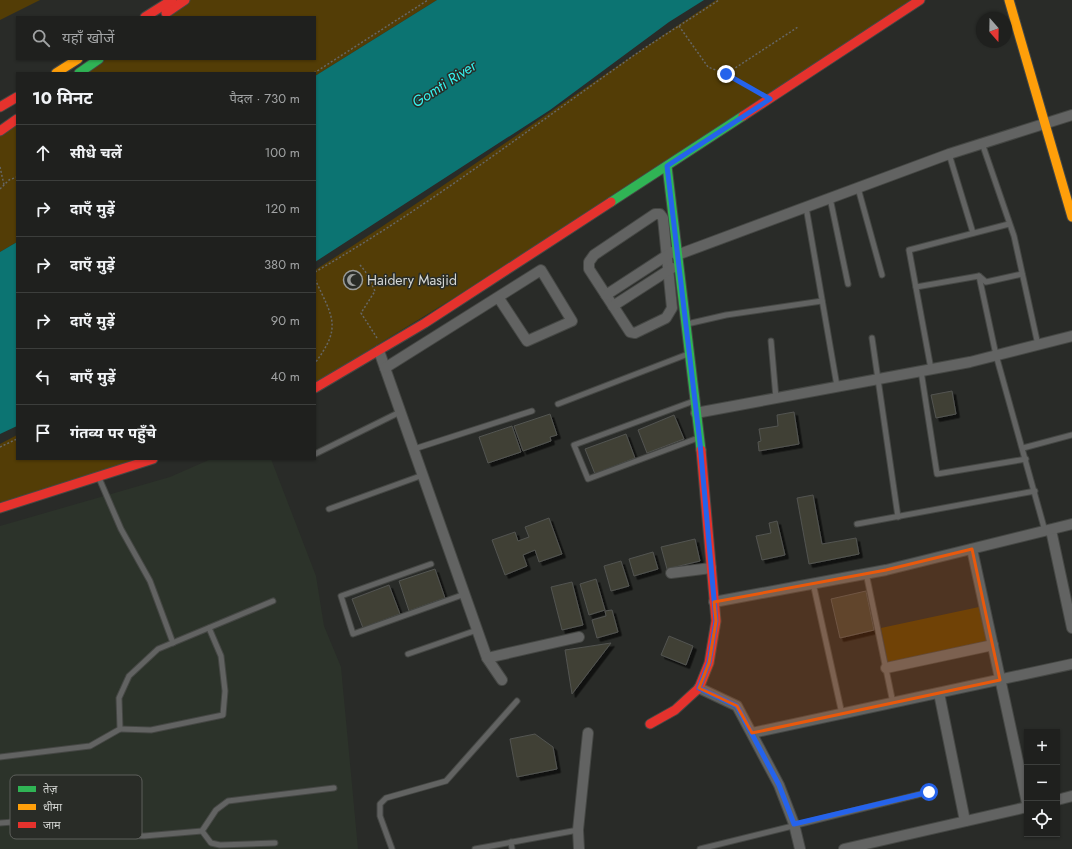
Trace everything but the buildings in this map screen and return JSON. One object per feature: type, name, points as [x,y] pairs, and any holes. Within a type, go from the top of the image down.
[{"type":"street","points":[[147,16],[172,0]]},
{"type":"street","points":[[161,16],[185,0]]},
{"type":"street","points":[[316,387],[382,350],[920,0]]},
{"type":"street","points":[[1009,0],[1072,217]]},
{"type":"street","points":[[58,72],[76,60]]},
{"type":"street","points":[[80,72],[97,60]]},
{"type":"street","points":[[0,107],[16,98]]},
{"type":"street","points":[[606,295],[675,256],[949,154],[1072,115]]},
{"type":"street","points":[[0,131],[16,120]]},
{"type":"street","points":[[650,724],[675,710],[699,688],[709,663],[715,628],[699,437],[686,324],[675,256],[667,166]]},
{"type":"street","points":[[613,306],[668,270],[675,256],[663,218],[660,214],[655,214],[594,255],[590,262],[590,269],[606,295],[613,306],[630,332],[634,333],[666,318],[672,308],[668,270]]},
{"type":"street","points":[[385,368],[498,297],[541,270],[572,321],[527,341],[498,297]]},
{"type":"street","points":[[696,413],[926,370],[996,355],[1072,336]]},
{"type":"street","points":[[382,350],[385,368],[487,658],[502,680]]},
{"type":"street","points":[[0,508],[150,460]]},
{"type":"street","points":[[714,602],[866,573],[1072,524]]},
{"type":"street","points":[[1048,530],[1072,628]]},
{"type":"street","points":[[972,549],[1027,801]]},
{"type":"street","points":[[671,573],[711,568]]},
{"type":"street","points":[[487,658],[579,637]]},
{"type":"street","points":[[886,668],[993,645]]},
{"type":"street","points":[[752,733],[1072,664]]},
{"type":"street","points":[[699,688],[737,706],[779,785],[794,824],[800,849]]},
{"type":"street","points":[[939,693],[965,821]]},
{"type":"street","points":[[579,849],[578,830],[588,733]]},
{"type":"street","points":[[1060,799],[1072,796]]},
{"type":"street","points":[[844,849],[1024,808]]},
{"type":"lane","points":[[982,143],[1010,224],[1038,345]]},
{"type":"lane","points":[[949,154],[973,233]]},
{"type":"lane","points":[[858,188],[882,275]]},
{"type":"lane","points":[[830,198],[848,284]]},
{"type":"lane","points":[[806,207],[838,386]]},
{"type":"lane","points":[[1010,224],[909,250],[916,287],[937,474],[1026,459]]},
{"type":"lane","points":[[979,276],[986,282],[1022,274]]},
{"type":"lane","points":[[916,287],[979,276]]},
{"type":"lane","points":[[979,276],[996,355],[1035,491],[1048,530]]},
{"type":"lane","points":[[686,324],[726,315],[822,301]]},
{"type":"lane","points":[[872,338],[898,517]]},
{"type":"lane","points":[[771,341],[776,398]]},
{"type":"lane","points":[[558,404],[689,354]]},
{"type":"lane","points":[[695,401],[574,444],[588,479],[699,437]]},
{"type":"lane","points":[[414,449],[532,410]]},
{"type":"lane","points":[[316,454],[400,412]]},
{"type":"lane","points":[[1023,448],[1072,435]]},
{"type":"lane","points":[[329,509],[423,476]]},
{"type":"lane","points":[[99,477],[121,529],[150,582],[173,643]]},
{"type":"lane","points":[[857,524],[1035,491]]},
{"type":"lane","points":[[431,564],[341,596],[353,634],[464,594]]},
{"type":"lane","points":[[866,573],[893,703]]},
{"type":"lane","points":[[813,583],[842,714]]},
{"type":"lane","points":[[120,729],[119,698],[129,676],[158,649],[273,601]]},
{"type":"lane","points":[[0,757],[90,746],[120,729],[151,730],[223,715],[225,691],[221,656],[209,628]]},
{"type":"lane","points":[[408,654],[477,630]]},
{"type":"lane","points":[[392,849],[380,816],[380,804],[386,798],[446,781],[517,701]]},
{"type":"lane","points":[[142,836],[202,830],[216,810],[228,801],[334,788]]},
{"type":"lane","points":[[700,849],[794,824],[929,792]]},
{"type":"lane","points":[[0,823],[10,822]]},
{"type":"lane","points":[[202,830],[211,843],[220,845],[275,843]]},
{"type":"lane","points":[[475,849],[578,830]]},
{"type":"lane","points":[[511,842],[512,849]]},
{"type":"path","points":[[316,72],[428,0]]},
{"type":"path","points":[[316,271],[359,246],[437,195],[634,56],[719,0]]},
{"type":"path","points":[[679,26],[708,67],[726,74],[770,99]]},
{"type":"path","points":[[726,74],[798,27]]},
{"type":"path","points":[[0,168],[4,185]]},
{"type":"path","points":[[0,189],[16,178]]},
{"type":"path","points":[[360,264],[375,291],[361,313],[382,350]]},
{"type":"path","points":[[316,281],[331,314],[333,329],[325,349],[316,362]]},
{"type":"path","points":[[0,447],[16,439]]},
{"type":"highlighted area","points":[[972,549],[1000,680],[752,733],[737,706],[699,688],[709,663],[716,621],[714,602],[886,570]]},
{"type":"shaded area","points":[[0,0],[40,0],[0,20]]},
{"type":"shaded area","points":[[187,0],[437,0],[316,75],[316,72],[88,72],[105,60],[316,60],[316,16],[164,16]]},
{"type":"shaded area","points":[[716,0],[913,0],[521,257],[316,382],[316,269],[416,204]]},
{"type":"shaded area","points":[[16,124],[16,243],[0,252],[0,135]]},
{"type":"shaded area","points":[[16,436],[16,460],[143,460],[0,505],[0,444]]},
{"type":"shaded area","points":[[209,460],[271,460],[316,576],[324,626],[341,667],[358,849],[0,849],[0,526],[170,477]]},
{"type":"shaded area","points":[[979,607],[987,644],[888,664],[881,628]]},
{"type":"water","name":"Gomti River","points":[[437,0],[704,0],[669,22],[550,110],[316,261],[316,75]]},
{"type":"water","points":[[16,243],[16,426],[0,434],[0,252]]},
{"type":"traffic: fast","points":[[80,72],[98,60]]},
{"type":"traffic: fast","points":[[611,202],[743,116]]},
{"type":"traffic: fast","points":[[667,166],[701,450]]},
{"type":"traffic: slow","points":[[1009,0],[1072,217]]},
{"type":"traffic: slow","points":[[58,72],[76,60]]},
{"type":"traffic: jam","points":[[147,16],[172,0]]},
{"type":"traffic: jam","points":[[166,13],[185,0]]},
{"type":"traffic: jam","points":[[743,116],[920,0]]},
{"type":"traffic: jam","points":[[0,107],[16,98]]},
{"type":"traffic: jam","points":[[0,131],[16,120]]},
{"type":"traffic: jam","points":[[316,387],[425,323],[611,202]]},
{"type":"traffic: jam","points":[[650,724],[675,710],[699,688],[709,663],[716,621],[701,450]]},
{"type":"traffic: jam","points":[[0,508],[150,460]]},
{"type":"place","name":"Haidery Masjid","points":[[353,280]]},
{"type":"route","points":[[726,74],[770,99],[667,166],[700,443],[716,621],[709,663],[699,688],[737,706],[757,741],[779,785],[794,824],[929,792]]}]
